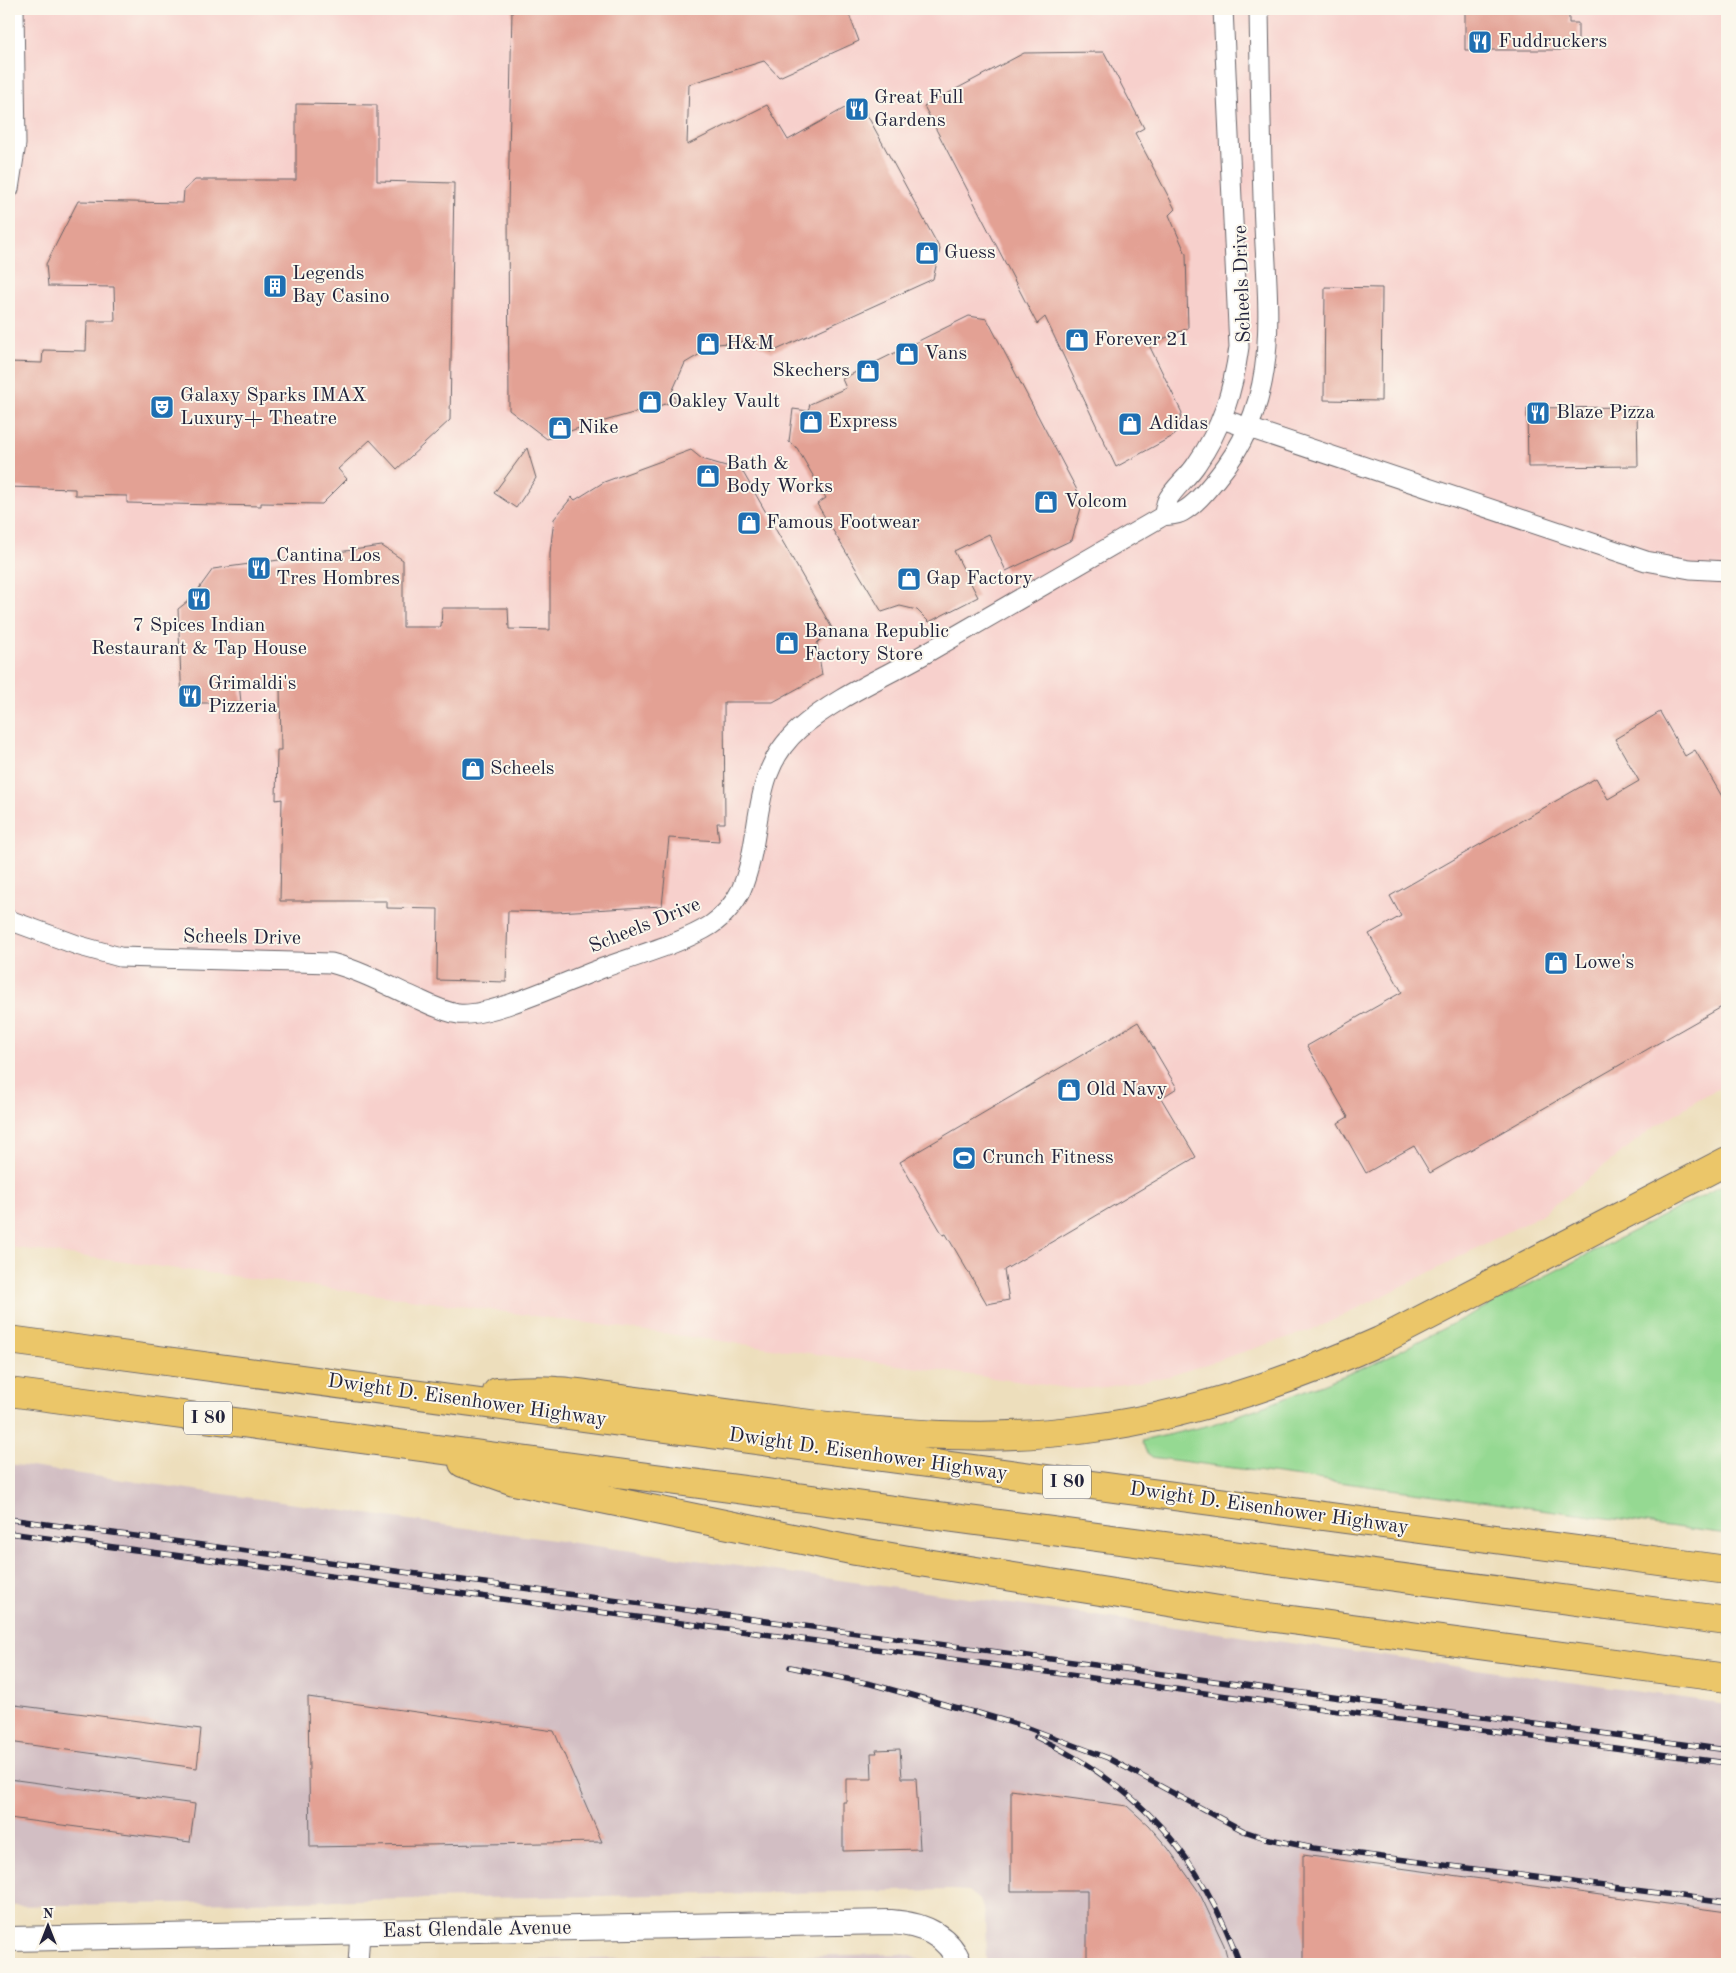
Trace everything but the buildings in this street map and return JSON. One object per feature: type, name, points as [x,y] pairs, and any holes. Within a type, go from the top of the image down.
[{"type":"highway","points":[[406,1393],[555,1390],[795,1422],[892,1432],[961,1435],[1057,1432],[1139,1421],[1247,1394],[1380,1341],[1727,1161]]},
{"type":"highway","name":"Dwight D. Eisenhower Highway","points":[[9,1340],[1727,1570]]},
{"type":"highway","name":"I 80","points":[[9,1392],[1727,1621]]},
{"type":"highway","points":[[407,1444],[514,1481],[856,1551],[1238,1613],[1727,1678]]},
{"type":"street","points":[[9,189],[11,165],[16,144],[14,9]]},
{"type":"street","name":"Scheels Drive","points":[[1163,516],[1167,500],[1196,466],[1210,445],[1222,419],[1233,387],[1239,347],[1223,9]]},
{"type":"street","name":"Scheels Drive","points":[[9,920],[80,946],[120,957],[331,963],[364,974],[443,1011],[468,1015],[507,1004],[678,940],[712,924],[722,916],[740,892],[751,858],[763,786],[778,754],[796,732],[812,718],[843,698],[903,666],[1163,516],[1181,513],[1206,491],[1236,455],[1250,428],[1262,387],[1269,339],[1264,238],[1259,9]]},
{"type":"street","points":[[1222,419],[1646,561],[1690,569],[1727,571]]},
{"type":"street","name":"East Glendale Avenue","points":[[9,1939],[891,1922],[910,1923],[929,1930],[942,1938],[956,1954],[960,1964]]},
{"type":"street","points":[[358,1964],[360,1932]]},
{"type":"shaded area","points":[[9,9],[1727,9],[1727,1085],[1705,1095],[1650,1130],[1539,1216],[1389,1293],[1317,1328],[1170,1376],[1106,1387],[1075,1389],[9,1247]]},
{"type":"shaded area","points":[[9,1464],[1727,1704],[1727,1964],[986,1964],[985,1914],[980,1900],[969,1891],[952,1890],[9,1906]]},
{"type":"shaded area","points":[[900,1954],[912,1956],[927,1964],[410,1964],[419,1962]]},
{"type":"green space","points":[[1727,1183],[1727,1534],[1151,1457],[1147,1454],[1142,1441],[1210,1425],[1376,1363]]},
{"type":"railway","points":[[9,1519],[1727,1750]]},
{"type":"railway","points":[[9,1533],[1727,1763]]},
{"type":"railway","points":[[790,1667],[871,1684],[980,1714]]},
{"type":"railway","points":[[975,1712],[1026,1727],[1108,1758],[1244,1831],[1265,1838],[1313,1848],[1727,1902]]},
{"type":"railway","points":[[1036,1737],[1073,1756],[1106,1778],[1136,1802],[1162,1828],[1186,1858],[1206,1890],[1224,1925],[1240,1964]]},
{"type":"place","name":"Fuddruckers","points":[[1480,42]]},
{"type":"place","name":"Great Full Gardens","points":[[857,109]]},
{"type":"place","name":"Guess","points":[[927,253]]},
{"type":"place","name":"Legends Bay Casino","points":[[275,286]]},
{"type":"place","name":"Forever 21","points":[[1077,340]]},
{"type":"place","name":"H&M","points":[[708,344]]},
{"type":"place","name":"Vans","points":[[907,354]]},
{"type":"place","name":"Skechers","points":[[868,371]]},
{"type":"place","name":"Oakley Vault","points":[[650,402]]},
{"type":"place","name":"Galaxy Sparks IMAX Luxury+ Theatre","points":[[162,407]]},
{"type":"place","name":"Blaze Pizza","points":[[1538,413]]},
{"type":"place","name":"Express","points":[[811,422]]},
{"type":"place","name":"Adidas","points":[[1130,424]]},
{"type":"place","name":"Nike","points":[[560,428]]},
{"type":"place","name":"Bath & Body Works","points":[[708,476]]},
{"type":"place","name":"Volcom","points":[[1046,502]]},
{"type":"place","name":"Famous Footwear","points":[[749,523]]},
{"type":"place","name":"Cantina Los Tres Hombres","points":[[259,568]]},
{"type":"place","name":"Gap Factory","points":[[909,579]]},
{"type":"place","name":"7 Spices Indian Restaurant & Tap House","points":[[199,599]]},
{"type":"place","name":"Banana Republic Factory Store","points":[[787,643]]},
{"type":"place","name":"Grimaldi's Pizzeria","points":[[190,696]]},
{"type":"place","name":"Scheels","points":[[473,769]]},
{"type":"place","name":"Lowe's","points":[[1556,963]]},
{"type":"place","name":"Old Navy","points":[[1069,1090]]},
{"type":"place","name":"Crunch Fitness","points":[[964,1158]]}]
